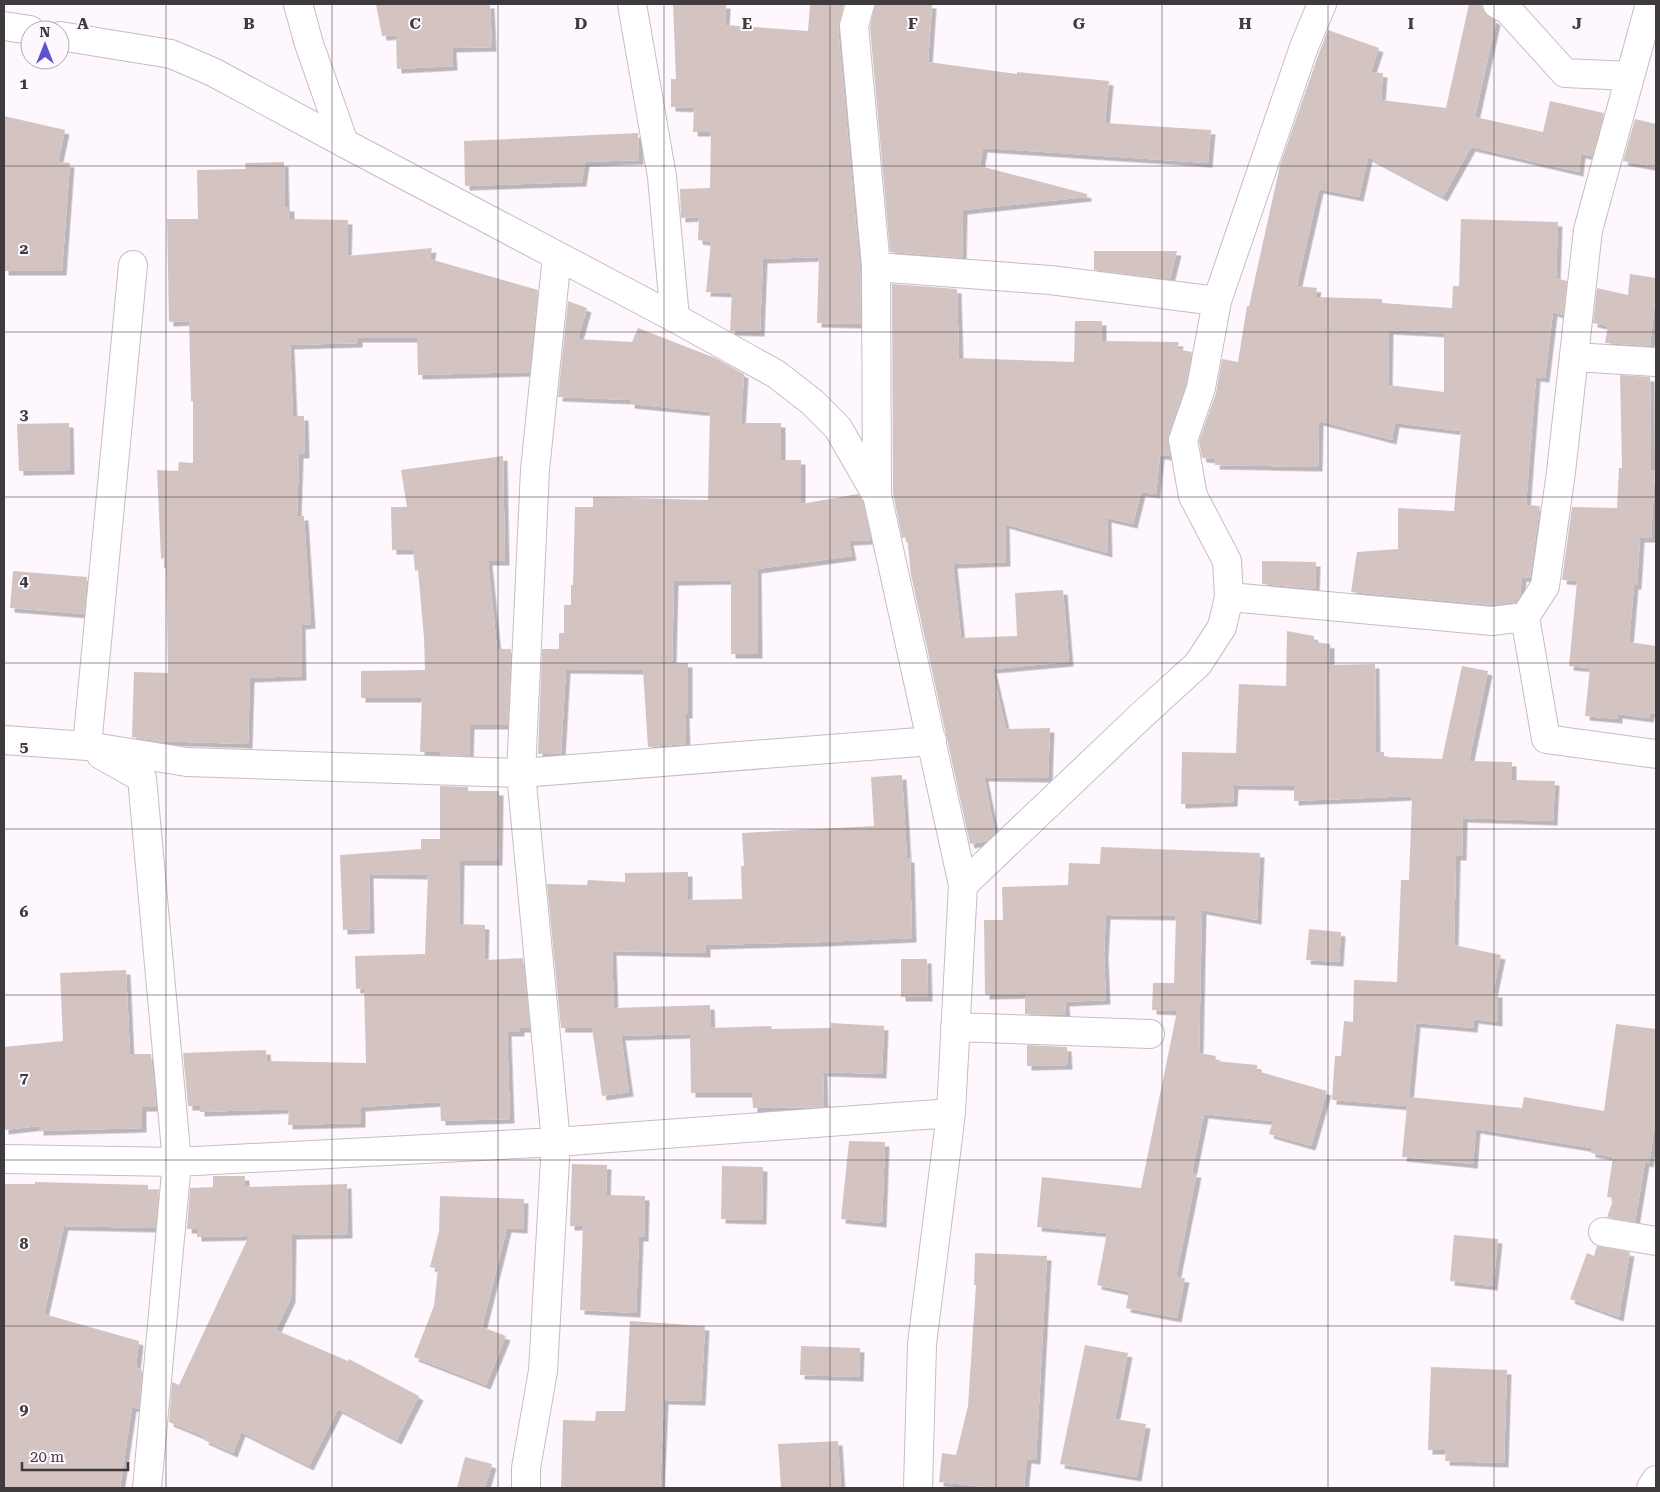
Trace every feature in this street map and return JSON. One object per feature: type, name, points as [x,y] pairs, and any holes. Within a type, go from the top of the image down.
[{"type":"street","points":[[298,4],[344,143]]},
{"type":"street","points":[[632,4],[662,177],[675,318]]},
{"type":"street","points":[[860,4],[854,26],[876,267],[877,495],[963,885],[951,1113],[922,1344],[918,1488]]},
{"type":"street","points":[[963,885],[1135,721],[1198,664],[1222,626],[1229,597],[1227,561],[1193,496],[1183,440],[1201,388],[1217,301],[1304,47],[1322,4]]},
{"type":"street","points":[[1497,4],[1508,10],[1565,73],[1630,76]]},
{"type":"street","points":[[1650,4],[1588,230],[1561,472],[1545,586],[1526,616],[1546,739],[1656,754]]},
{"type":"street","points":[[4,26],[20,28]]},
{"type":"street","points":[[70,38],[171,54],[213,72],[675,318],[776,374],[812,402],[838,428],[877,495]]},
{"type":"street","points":[[526,1488],[526,1468],[543,1371],[556,1142],[521,773],[535,470],[557,256]]},
{"type":"street","points":[[87,746],[133,265]]},
{"type":"street","points":[[876,267],[1050,280],[1217,301]]},
{"type":"street","points":[[1574,357],[1656,362]]},
{"type":"street","points":[[838,428],[877,413]]},
{"type":"street","points":[[1229,597],[1492,621],[1526,616]]},
{"type":"street","points":[[4,740],[87,746],[187,762],[521,773],[932,741]]},
{"type":"street","points":[[87,746],[142,778],[177,1162],[147,1488]]},
{"type":"street","points":[[955,1028],[1150,1034]]},
{"type":"street","points":[[4,1159],[177,1162],[556,1142],[951,1113]]},
{"type":"street","points":[[1603,1232],[1656,1241]]},
{"type":"street","points":[[1651,1488],[1656,1480]]},
{"type":"building","points":[[376,4],[490,4],[492,47],[452,48],[453,66],[397,69],[396,35],[382,36]]},
{"type":"building","points":[[673,4],[726,4],[725,25],[808,31],[810,4],[844,4],[838,27],[860,268],[861,324],[817,323],[819,257],[763,259],[760,332],[730,331],[732,293],[706,292],[711,242],[698,240],[699,217],[681,218],[680,189],[710,188],[711,132],[693,132],[694,108],[671,107],[671,79],[676,79]]},
{"type":"building","points":[[875,4],[932,4],[928,62],[1017,74],[1017,72],[1109,81],[1105,123],[1211,130],[1208,163],[983,148],[980,166],[1087,194],[1087,197],[963,210],[962,258],[890,252],[870,27]]},
{"type":"building","points":[[1469,4],[1481,4],[1484,13],[1496,21],[1475,117],[1543,132],[1550,101],[1604,113],[1592,156],[1581,154],[1579,172],[1471,147],[1443,197],[1368,157],[1359,197],[1319,189],[1297,286],[1317,288],[1315,297],[1382,299],[1382,303],[1452,308],[1453,286],[1459,286],[1461,219],[1558,222],[1556,278],[1567,281],[1563,315],[1553,312],[1545,378],[1536,377],[1526,505],[1540,506],[1530,578],[1522,577],[1520,595],[1516,602],[1492,605],[1351,592],[1357,552],[1398,549],[1398,508],[1454,511],[1461,431],[1395,423],[1392,440],[1319,421],[1318,467],[1215,465],[1216,459],[1202,458],[1199,441],[1216,393],[1222,359],[1238,362],[1247,306],[1249,306],[1280,165],[1328,30],[1379,48],[1371,72],[1383,73],[1381,100],[1446,108]],"holes":[[[1389,330],[1444,333],[1444,392],[1388,385]]]},
{"type":"building","points":[[4,116],[65,130],[58,162],[70,163],[62,271],[4,271]]},
{"type":"building","points":[[1635,119],[1656,124],[1656,167],[1623,161]]},
{"type":"building","points":[[638,133],[639,160],[585,162],[582,182],[465,186],[464,141]]},
{"type":"building","points":[[284,162],[285,207],[290,207],[290,219],[348,220],[347,256],[432,248],[430,259],[538,290],[529,372],[418,375],[417,338],[358,338],[358,343],[290,345],[293,416],[304,416],[305,454],[299,454],[297,516],[304,516],[311,624],[301,625],[302,676],[250,678],[248,744],[156,741],[132,737],[134,672],[168,673],[166,568],[164,568],[164,558],[161,559],[157,470],[178,471],[179,462],[193,463],[193,401],[191,401],[189,321],[169,322],[167,219],[198,219],[197,170],[246,169],[245,163]]},
{"type":"building","points":[[1094,251],[1177,251],[1170,279],[1168,279],[1094,270]]},
{"type":"building","points":[[1630,274],[1656,278],[1650,346],[1605,343],[1608,326],[1593,323],[1597,288],[1628,295]]},
{"type":"building","points":[[892,284],[957,289],[959,358],[1074,362],[1075,321],[1102,321],[1102,341],[1179,342],[1177,349],[1192,352],[1186,384],[1168,435],[1170,456],[1160,455],[1156,494],[1141,492],[1133,524],[1107,518],[1108,553],[1005,524],[1006,562],[953,564],[961,638],[1017,636],[1015,593],[1063,590],[1069,662],[992,669],[1006,729],[1050,728],[1048,778],[984,777],[995,833],[987,841],[970,844],[911,575],[907,537],[902,538],[893,493]]},
{"type":"building","points":[[568,301],[587,308],[578,339],[632,342],[638,328],[715,358],[744,374],[741,423],[781,423],[781,460],[801,460],[801,504],[858,494],[863,502],[871,540],[849,541],[852,556],[757,569],[758,654],[731,654],[731,580],[674,581],[672,663],[688,663],[688,714],[685,714],[686,744],[648,747],[643,670],[566,669],[561,754],[538,754],[542,649],[559,649],[559,633],[564,633],[564,605],[571,605],[575,507],[593,507],[593,497],[708,500],[710,412],[630,404],[630,400],[558,397]]},
{"type":"building","points":[[1620,375],[1650,377],[1651,470],[1655,470],[1651,538],[1640,538],[1637,585],[1634,585],[1629,642],[1656,646],[1656,714],[1650,713],[1649,718],[1618,714],[1618,719],[1585,716],[1590,668],[1569,666],[1577,581],[1562,580],[1572,507],[1617,508],[1619,468],[1622,468]]},
{"type":"building","points":[[69,423],[70,470],[19,471],[17,424]]},
{"type":"building","points":[[503,456],[505,561],[488,561],[497,649],[511,649],[508,725],[470,725],[469,756],[440,755],[440,752],[420,752],[422,698],[361,698],[361,671],[425,670],[418,570],[415,571],[413,550],[392,550],[391,507],[407,507],[401,470]]},
{"type":"building","points":[[1262,561],[1316,562],[1315,589],[1262,584]]},
{"type":"building","points":[[13,571],[87,577],[84,614],[10,608]]},
{"type":"building","points":[[1287,631],[1314,636],[1314,642],[1330,644],[1330,665],[1375,664],[1376,752],[1384,752],[1384,757],[1442,759],[1462,666],[1488,671],[1469,761],[1512,762],[1512,780],[1555,781],[1553,821],[1463,818],[1462,856],[1456,856],[1454,945],[1501,955],[1493,993],[1498,993],[1498,1022],[1474,1019],[1473,1028],[1416,1023],[1409,1097],[1522,1108],[1524,1097],[1604,1111],[1616,1024],[1656,1029],[1656,1119],[1649,1163],[1645,1162],[1635,1222],[1607,1217],[1614,1198],[1607,1197],[1613,1157],[1591,1153],[1591,1148],[1476,1129],[1473,1164],[1402,1157],[1407,1106],[1332,1100],[1335,1056],[1341,1056],[1344,1021],[1353,1022],[1354,980],[1397,982],[1401,880],[1409,880],[1412,796],[1294,801],[1294,786],[1234,785],[1233,802],[1181,804],[1182,752],[1236,753],[1239,684],[1286,686]]},
{"type":"building","points":[[902,775],[907,858],[910,858],[912,938],[706,945],[706,953],[612,951],[614,1008],[710,1005],[711,1028],[771,1026],[772,1029],[831,1028],[831,1023],[884,1026],[882,1074],[823,1072],[824,1107],[753,1108],[752,1093],[691,1093],[690,1034],[621,1036],[629,1092],[602,1096],[592,1028],[561,1028],[547,884],[587,885],[588,880],[625,882],[625,873],[688,872],[688,900],[742,899],[741,866],[744,866],[742,833],[874,826],[871,777]]},
{"type":"building","points":[[440,786],[468,787],[468,791],[499,791],[498,861],[460,861],[459,924],[485,925],[484,960],[523,958],[530,1028],[520,1028],[520,1032],[507,1032],[510,1119],[441,1121],[440,1102],[361,1107],[361,1123],[288,1125],[289,1109],[200,1112],[200,1106],[188,1106],[183,1053],[266,1050],[267,1061],[366,1063],[364,988],[356,989],[355,956],[425,954],[428,875],[369,874],[370,929],[343,930],[340,855],[421,849],[421,839],[440,839]]},
{"type":"building","points":[[1101,847],[1260,853],[1257,920],[1202,910],[1199,1053],[1216,1056],[1215,1061],[1257,1065],[1257,1071],[1327,1091],[1311,1146],[1269,1134],[1273,1121],[1204,1114],[1192,1173],[1197,1173],[1176,1277],[1185,1278],[1177,1318],[1126,1308],[1129,1292],[1097,1285],[1107,1233],[1037,1227],[1042,1177],[1141,1188],[1177,1011],[1152,1010],[1153,983],[1174,983],[1176,916],[1106,915],[1104,954],[1106,1000],[1065,1002],[1066,1015],[1025,1014],[1025,994],[985,995],[984,920],[1003,920],[1002,887],[1068,885],[1069,863],[1100,864]]},
{"type":"building","points":[[1309,929],[1341,932],[1339,962],[1306,960]]},
{"type":"building","points":[[901,959],[927,959],[928,997],[901,997]]},
{"type":"building","points":[[126,970],[130,1054],[151,1054],[156,1107],[142,1107],[142,1128],[39,1131],[39,1126],[4,1130],[4,1047],[63,1041],[60,973]]},
{"type":"building","points":[[1027,1045],[1067,1047],[1068,1065],[1027,1066]]},
{"type":"building","points":[[849,1141],[885,1142],[882,1223],[841,1219]]},
{"type":"building","points":[[572,1164],[607,1165],[606,1195],[645,1196],[644,1237],[639,1237],[636,1313],[580,1310],[583,1226],[570,1226]]},
{"type":"building","points":[[722,1166],[763,1167],[762,1220],[721,1219]]},
{"type":"building","points":[[213,1176],[245,1176],[245,1187],[347,1184],[348,1234],[292,1235],[291,1298],[276,1330],[348,1361],[349,1359],[419,1396],[397,1440],[338,1409],[309,1466],[241,1432],[233,1453],[204,1440],[205,1437],[169,1422],[172,1382],[179,1385],[249,1236],[197,1237],[197,1229],[187,1229],[190,1188],[213,1187]]},
{"type":"building","points":[[35,1182],[148,1185],[148,1190],[159,1189],[155,1228],[64,1226],[44,1314],[139,1341],[136,1367],[142,1370],[139,1409],[132,1407],[120,1488],[4,1488],[4,1184],[35,1184]]},
{"type":"building","points":[[440,1196],[524,1199],[523,1229],[507,1228],[482,1327],[506,1336],[486,1385],[414,1357],[434,1306],[438,1269],[430,1267],[439,1231]]},
{"type":"building","points":[[1454,1235],[1498,1239],[1493,1286],[1450,1281]]},
{"type":"building","points":[[1597,1246],[1630,1252],[1619,1317],[1570,1299],[1587,1253],[1594,1256]]},
{"type":"building","points":[[975,1253],[1047,1256],[1036,1460],[1027,1459],[1024,1488],[995,1488],[939,1482],[942,1453],[956,1455],[968,1406],[976,1285],[974,1285]]},
{"type":"building","points":[[630,1321],[705,1326],[701,1401],[664,1400],[660,1488],[561,1488],[563,1420],[595,1421],[596,1411],[625,1411]]},
{"type":"building","points":[[1085,1345],[1128,1353],[1115,1419],[1146,1424],[1137,1477],[1060,1464]]},
{"type":"building","points":[[801,1346],[860,1348],[859,1377],[800,1375]]},
{"type":"building","points":[[1431,1367],[1507,1370],[1504,1463],[1445,1461],[1446,1450],[1428,1450]]},
{"type":"building","points":[[838,1441],[841,1488],[781,1488],[778,1444]]},
{"type":"building","points":[[465,1457],[492,1464],[485,1488],[457,1488]]}]
